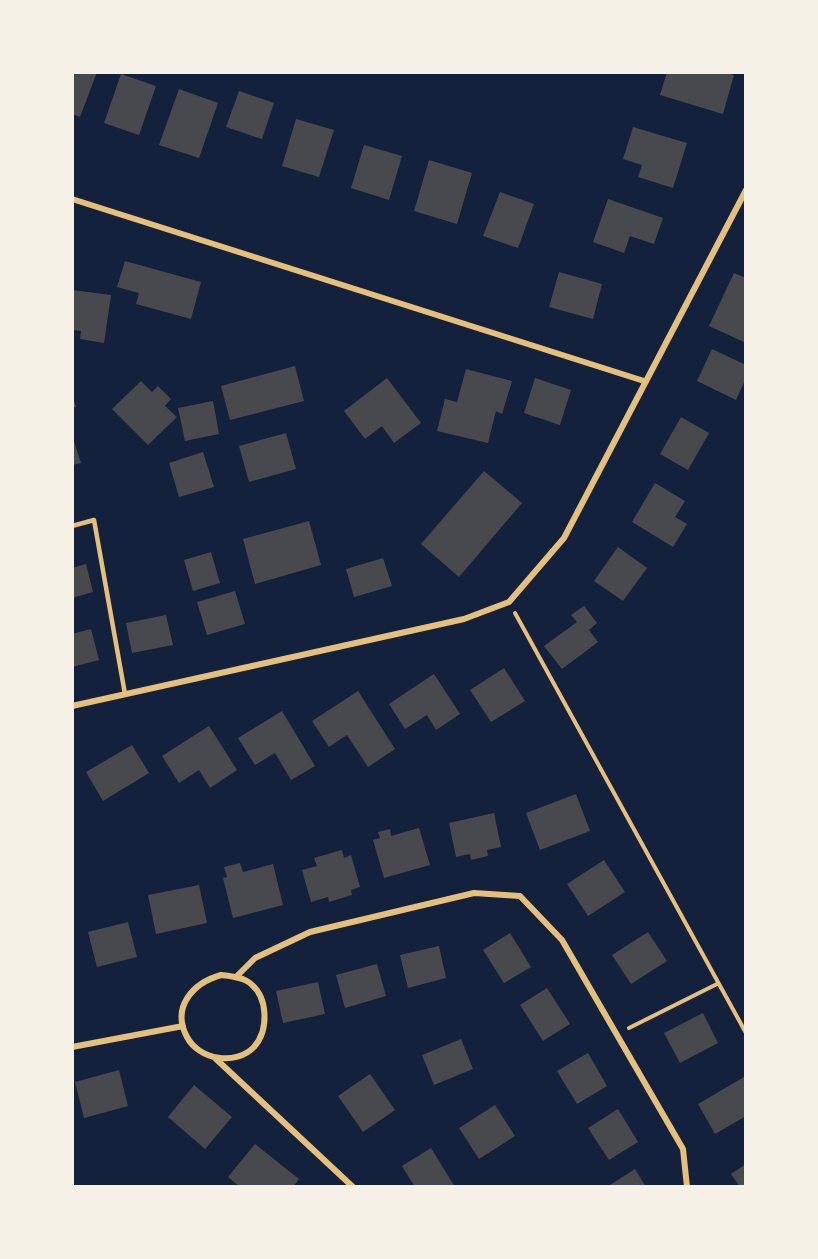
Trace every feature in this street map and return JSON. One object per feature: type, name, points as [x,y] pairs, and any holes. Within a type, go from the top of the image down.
[{"type":"street","points":[[72,706],[464,619],[509,602],[564,538],[644,381],[746,190]]},
{"type":"street","points":[[72,199],[644,381]]},
{"type":"street","points":[[236,977],[255,958],[310,932],[474,893],[520,896],[562,940],[683,1149],[687,1187]]},
{"type":"street","points":[[216,1059],[238,1057],[254,1047],[265,1025],[262,999],[251,983],[236,977],[221,975],[204,980],[190,992],[182,1012],[183,1026],[188,1039],[200,1052],[216,1059],[353,1187]]},
{"type":"street","points":[[72,1047],[183,1026]]},
{"type":"lane","points":[[72,526],[94,520],[124,694]]},
{"type":"path","points":[[509,602],[717,984],[746,1033]]},
{"type":"path","points":[[616,1035],[717,984]]},
{"type":"building","points":[[72,72],[97,72],[80,117],[72,114]]},
{"type":"building","points":[[667,72],[724,72],[734,75],[723,114],[660,95]]},
{"type":"building","points":[[121,74],[156,86],[139,135],[104,123]]},
{"type":"building","points":[[179,89],[218,103],[199,158],[159,145]]},
{"type":"building","points":[[239,91],[274,103],[262,139],[226,127]]},
{"type":"building","points":[[296,119],[334,130],[319,177],[282,166]]},
{"type":"building","points":[[633,127],[687,143],[673,188],[638,177],[642,165],[623,159]]},
{"type":"building","points":[[364,145],[402,156],[389,200],[351,188]]},
{"type":"building","points":[[429,160],[472,173],[457,224],[414,211]]},
{"type":"building","points":[[500,192],[534,204],[518,248],[483,236]]},
{"type":"building","points":[[608,199],[663,218],[654,244],[630,236],[624,253],[593,242]]},
{"type":"building","points":[[125,261],[201,282],[191,319],[136,304],[139,293],[117,287]]},
{"type":"building","points":[[559,272],[602,284],[593,319],[549,307]]},
{"type":"building","points":[[734,273],[746,278],[746,343],[709,326]]},
{"type":"building","points":[[72,290],[111,295],[104,343],[80,339],[81,331],[72,330]]},
{"type":"building","points":[[712,349],[746,365],[746,378],[736,400],[697,381]]},
{"type":"building","points":[[295,366],[304,401],[230,420],[221,386]]},
{"type":"building","points":[[466,369],[512,381],[502,414],[496,411],[488,443],[437,431],[445,399],[457,402]]},
{"type":"building","points":[[387,378],[421,423],[394,443],[382,426],[365,439],[344,411]]},
{"type":"building","points":[[535,378],[571,390],[560,425],[524,413]]},
{"type":"building","points":[[141,381],[152,392],[158,386],[171,399],[165,406],[177,417],[148,445],[112,409]]},
{"type":"building","points":[[72,394],[76,407],[72,408]]},
{"type":"building","points":[[213,401],[219,434],[185,441],[178,408]]},
{"type":"building","points":[[681,417],[709,433],[688,470],[660,454]]},
{"type":"building","points":[[286,433],[296,469],[249,482],[239,446]]},
{"type":"building","points":[[72,435],[81,463],[72,465]]},
{"type":"building","points":[[203,452],[214,487],[179,497],[169,463]]},
{"type":"building","points":[[484,471],[522,503],[459,577],[421,544]]},
{"type":"building","points":[[655,483],[685,501],[675,517],[687,524],[673,547],[632,522]]},
{"type":"building","points":[[309,521],[321,565],[255,584],[243,539]]},
{"type":"building","points":[[618,547],[647,568],[623,601],[594,581]]},
{"type":"building","points":[[211,552],[220,583],[193,591],[184,560]]},
{"type":"building","points":[[383,558],[392,586],[354,597],[346,569]]},
{"type":"building","points":[[86,564],[93,592],[72,598],[72,568]]},
{"type":"building","points":[[235,591],[245,624],[207,635],[197,602]]},
{"type":"building","points":[[584,606],[597,623],[589,630],[598,642],[562,669],[544,646],[577,622],[571,615]]},
{"type":"building","points":[[166,615],[173,645],[132,653],[126,623]]},
{"type":"building","points":[[91,629],[99,660],[72,667],[72,634]]},
{"type":"building","points":[[504,668],[525,701],[491,722],[470,690]]},
{"type":"building","points":[[434,674],[460,714],[436,730],[427,715],[405,729],[389,704]]},
{"type":"building","points":[[358,691],[395,749],[368,767],[347,735],[329,747],[312,721]]},
{"type":"building","points":[[282,711],[315,766],[291,780],[275,753],[255,765],[238,738]]},
{"type":"building","points":[[209,726],[237,770],[210,788],[199,770],[179,783],[162,756]]},
{"type":"building","points":[[132,745],[149,773],[103,801],[86,772]]},
{"type":"building","points":[[576,794],[590,831],[540,850],[526,813]]},
{"type":"building","points":[[494,813],[501,847],[487,850],[488,856],[471,860],[470,854],[456,857],[449,823]]},
{"type":"building","points":[[419,828],[430,865],[384,878],[373,840],[380,838],[378,832],[390,829],[391,836]]},
{"type":"building","points":[[342,850],[344,858],[351,855],[360,887],[351,890],[352,895],[329,902],[328,897],[311,902],[302,870],[317,866],[314,858]]},
{"type":"building","points":[[604,860],[625,892],[588,916],[567,884]]},
{"type":"building","points":[[240,863],[243,872],[273,864],[283,905],[233,918],[223,878],[227,877],[224,867]]},
{"type":"building","points":[[199,885],[207,923],[156,934],[148,895]]},
{"type":"building","points":[[128,922],[137,957],[97,967],[88,932]]},
{"type":"building","points":[[648,932],[667,961],[631,984],[612,955]]},
{"type":"building","points":[[510,933],[531,967],[504,983],[483,950]]},
{"type":"building","points":[[439,946],[446,978],[408,988],[400,955]]},
{"type":"building","points":[[377,964],[386,996],[345,1008],[336,975]]},
{"type":"building","points":[[318,982],[325,1014],[283,1023],[276,991]]},
{"type":"building","points":[[547,988],[570,1024],[543,1041],[520,1005]]},
{"type":"building","points":[[703,1013],[718,1043],[680,1063],[664,1033]]},
{"type":"building","points":[[461,1039],[473,1069],[434,1085],[422,1055]]},
{"type":"building","points":[[588,1053],[607,1086],[577,1104],[557,1071]]},
{"type":"building","points":[[119,1070],[128,1106],[84,1118],[75,1082]]},
{"type":"building","points":[[370,1074],[395,1110],[363,1132],[338,1096]]},
{"type":"building","points":[[744,1077],[746,1116],[715,1134],[698,1104]]},
{"type":"building","points":[[194,1085],[232,1117],[205,1149],[168,1117]]},
{"type":"building","points":[[495,1105],[515,1136],[479,1159],[459,1128]]},
{"type":"building","points":[[618,1109],[638,1142],[609,1160],[588,1128]]},
{"type":"building","points":[[255,1144],[299,1179],[293,1187],[240,1187],[228,1177]]},
{"type":"building","points":[[431,1148],[455,1187],[415,1187],[402,1166]]},
{"type":"building","points":[[746,1164],[746,1187],[740,1187],[731,1174]]},
{"type":"building","points":[[635,1169],[646,1187],[607,1187]]}]
